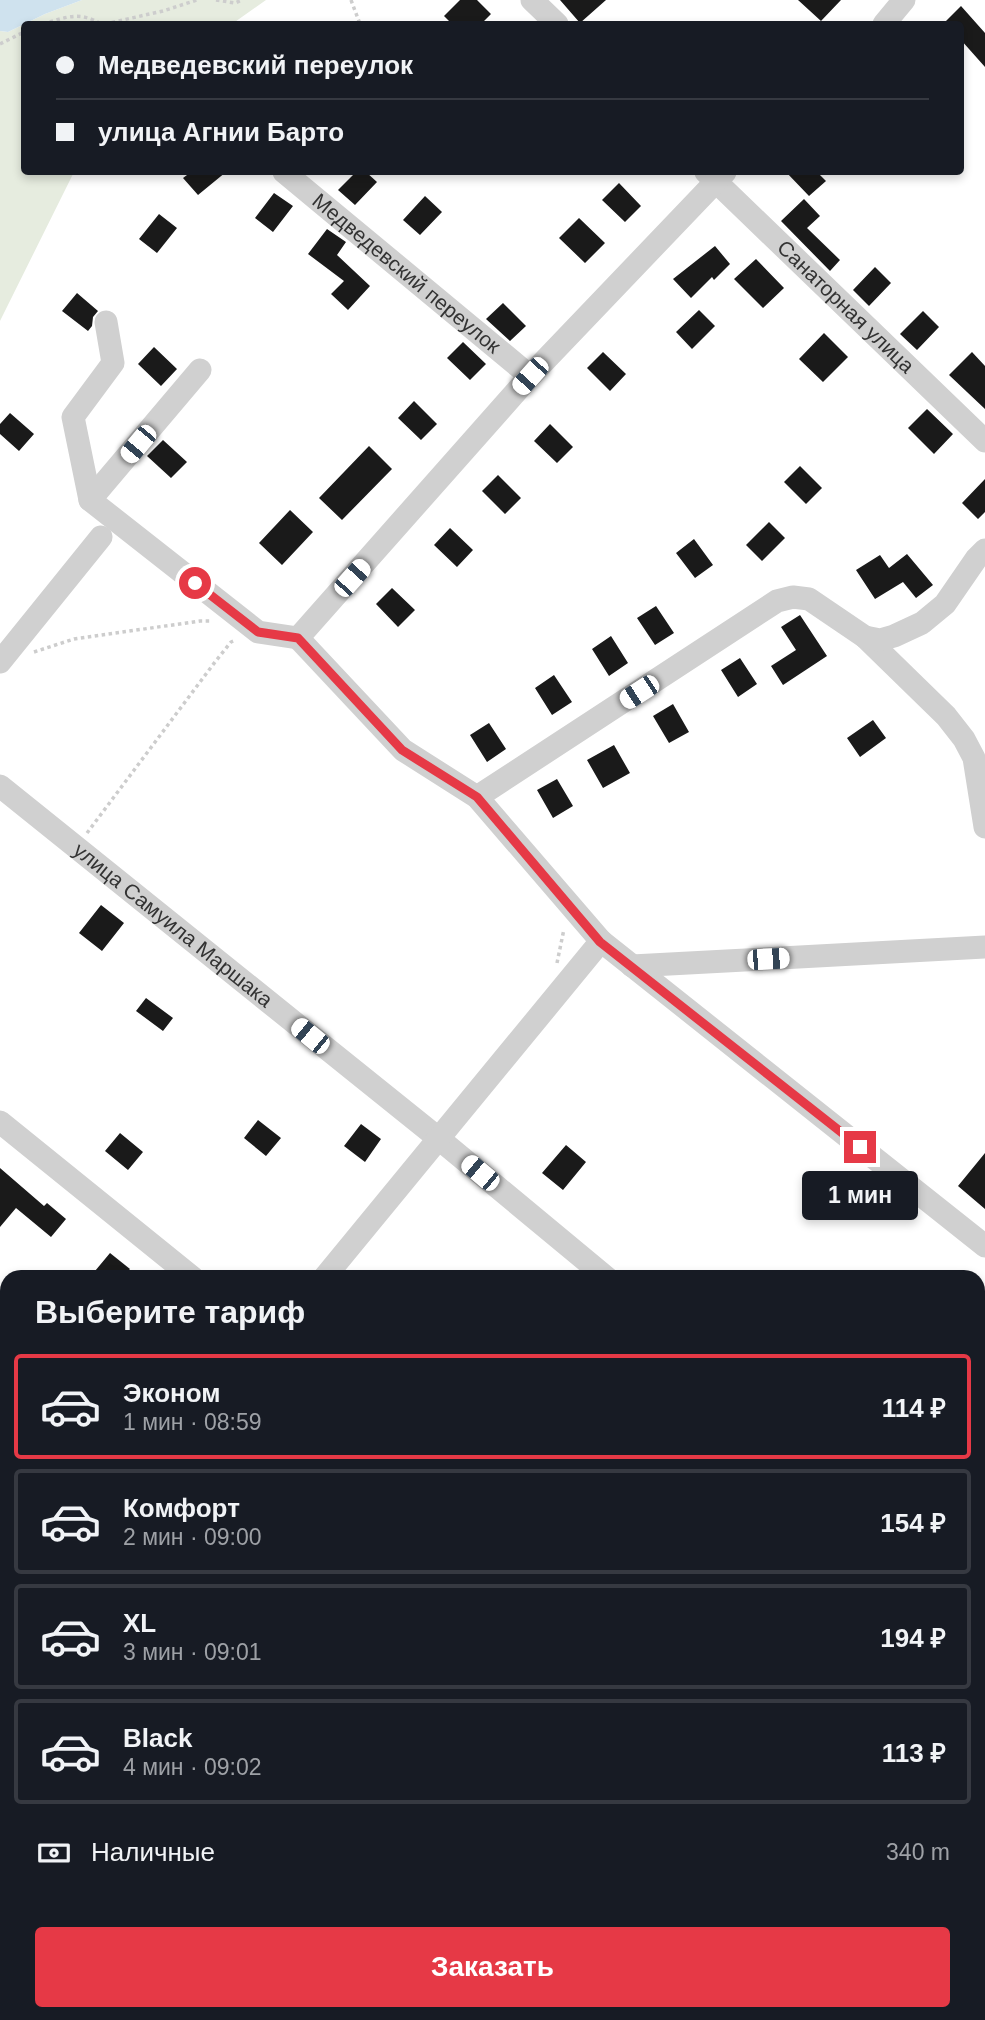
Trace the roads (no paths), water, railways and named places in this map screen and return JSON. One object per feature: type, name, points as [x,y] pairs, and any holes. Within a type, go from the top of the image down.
[{"type":"street","points":[[532,0],[553,21]]},
{"type":"street","points":[[886,21],[904,0]]},
{"type":"street","name":"Медведевский переулок","points":[[288,175],[530,376]]},
{"type":"street","points":[[298,638],[530,376],[716,175]]},
{"type":"street","name":"Санаторная улица","points":[[716,175],[985,440]]},
{"type":"street","points":[[106,322],[113,363],[73,417],[90,500],[258,632],[298,638],[402,750],[477,797],[600,942],[985,1246]]},
{"type":"street","points":[[90,500],[200,370]]},
{"type":"street","points":[[0,663],[101,537]]},
{"type":"street","points":[[865,637],[880,640],[922,623],[945,604],[985,550]]},
{"type":"street","points":[[477,797],[777,601],[793,597],[809,599],[865,637],[946,716],[964,739],[974,758],[985,828]]},
{"type":"street","name":"улица Самуила Маршака","points":[[0,786],[438,1138],[597,1270]]},
{"type":"street","points":[[331,1270],[600,942]]},
{"type":"street","points":[[632,966],[985,947]]},
{"type":"street","points":[[0,1122],[182,1270]]},
{"type":"water","points":[[0,0],[82,0],[31,21],[21,21],[21,26],[8,32],[0,31]]}]
